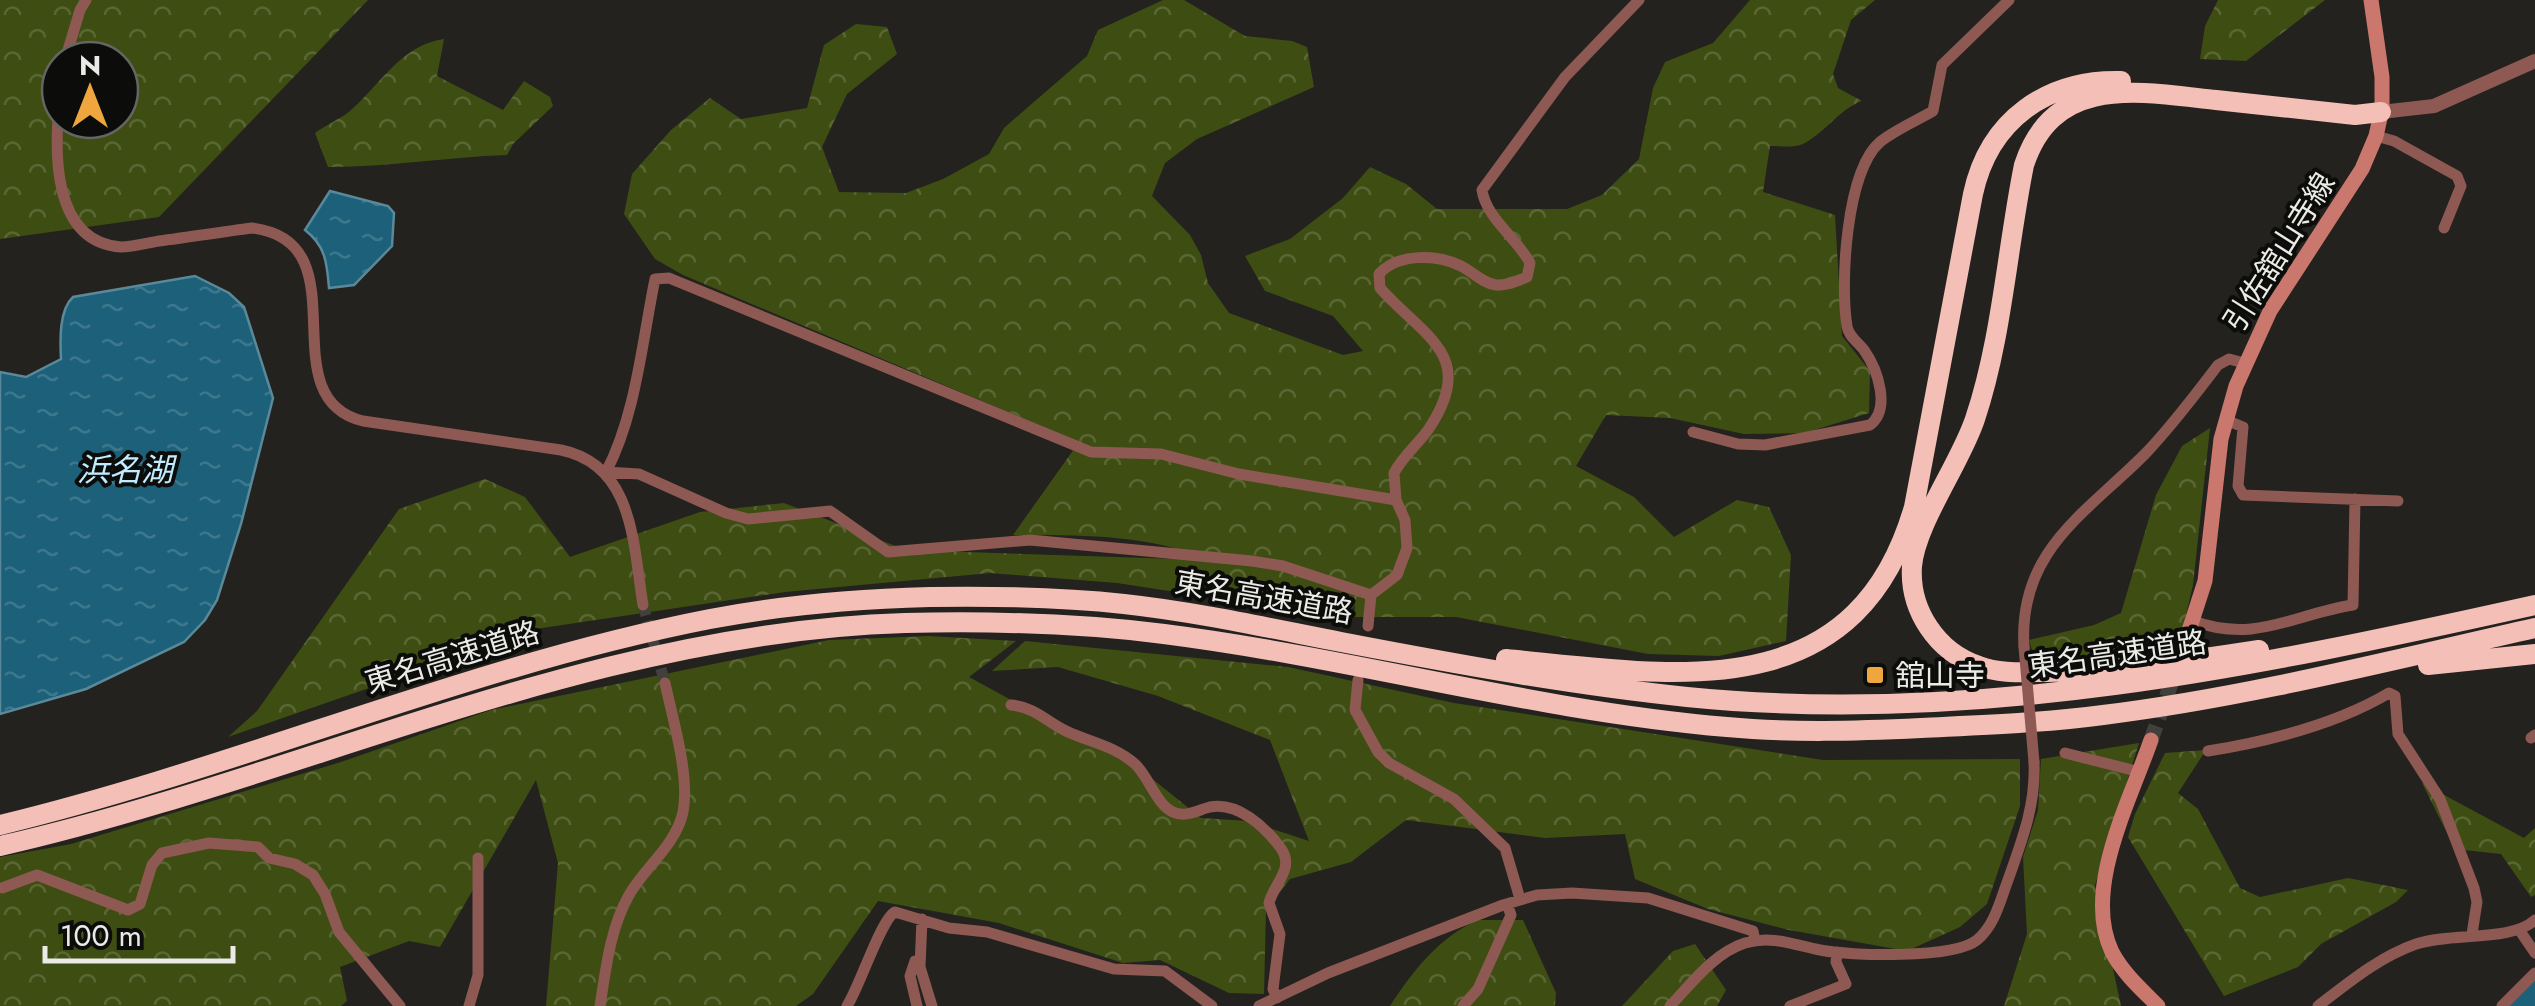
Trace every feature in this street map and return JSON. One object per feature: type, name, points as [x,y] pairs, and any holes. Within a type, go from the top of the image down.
[{"type":"highway","points":[[1350,644],[1677,673],[1737,670],[1809,646],[1840,626],[1867,600],[1904,537],[1920,482],[1976,179],[1995,139],[2015,116],[2052,92],[2081,83],[2111,81],[2356,104],[2381,112]]},
{"type":"highway","points":[[2381,112],[2355,115],[2128,92],[2101,94],[2076,102],[2047,124],[2033,142],[2024,165],[1987,374],[1975,419],[1915,550],[1912,576],[1916,602],[1927,626],[1955,654],[1978,666],[2004,672],[2088,670],[2187,661],[2529,607]]},
{"type":"highway","name":"東名高速道路","points":[[0,824],[157,782],[584,648],[716,618],[819,604],[927,597],[1026,597],[1124,604],[1544,678],[1664,694],[1804,704],[1901,703],[2069,693],[2298,656],[2529,607]]},
{"type":"highway","name":"東名高速道路","points":[[0,846],[161,804],[429,718],[589,672],[732,641],[896,624],[1056,624],[1153,633],[1577,708],[1735,728],[1871,731],[2102,715],[2238,694],[2535,628]]},
{"type":"highway","points":[[2238,694],[2459,660],[2535,654]]},
{"type":"main road","name":"引佐舘山寺線","points":[[2183,650],[2208,563],[2217,467],[2226,420],[2244,364],[2270,311],[2362,169],[2376,136],[2382,77],[2371,0]]},
{"type":"main road","points":[[2151,740],[2104,874],[2102,915],[2108,941],[2120,965],[2158,1006]]},
{"type":"street","points":[[72,40],[86,0]]},
{"type":"street","points":[[1368,626],[1371,595],[1397,576],[1408,548],[1394,473],[1429,428],[1448,388],[1450,370],[1441,348],[1380,288],[1379,274],[1409,258],[1441,258],[1495,285],[1527,277],[1530,263],[1524,251],[1484,205],[1482,190],[1565,78],[1640,0]]},
{"type":"street","points":[[1693,432],[1738,444],[1765,444],[1870,426],[1880,418],[1883,406],[1874,373],[1866,352],[1847,331],[1844,246],[1866,159],[1879,142],[1933,111],[1942,65],[2008,0]]},
{"type":"street","points":[[2381,112],[2434,106],[2535,61]]},
{"type":"street","points":[[2376,136],[2458,176],[2461,186],[2444,228]]},
{"type":"street","points":[[59,140],[58,165],[64,198],[75,223],[91,236],[122,247],[252,228],[271,230],[297,247],[309,274],[320,382],[339,411],[364,421],[571,452],[606,472],[624,500],[644,604]]},
{"type":"street","points":[[606,472],[628,412],[655,279],[670,278],[1091,452],[1161,454],[1239,474],[1396,500]]},
{"type":"street","points":[[1670,1006],[1721,955],[1755,941],[1782,941],[1837,952],[1950,952],[1980,938],[1994,917],[2027,828],[2034,789],[2023,617],[2028,589],[2039,563],[2055,540],[2145,453],[2218,365],[2229,359],[2244,364]]},
{"type":"street","points":[[2226,420],[2243,427],[2238,486],[2243,495],[2398,500]]},
{"type":"street","points":[[606,472],[639,474],[748,519],[830,511],[888,552],[1030,540],[1252,561],[1283,566],[1371,595]]},
{"type":"street","points":[[2193,622],[2227,630],[2269,629],[2353,604],[2355,499]]},
{"type":"street","points":[[1358,680],[1356,710],[1383,758],[1446,793],[1505,848],[1520,900]]},
{"type":"street","points":[[600,1006],[621,912],[642,876],[676,832],[684,809],[684,784],[665,684]]},
{"type":"street","points":[[2208,751],[2335,720],[2389,693],[2395,696],[2398,734],[2442,804],[2474,888],[2472,934]]},
{"type":"street","points":[[1011,705],[1034,710],[1064,730],[1124,756],[1142,771],[1170,811],[1184,814],[1214,806],[1231,808],[1246,815],[1281,848],[1286,868],[1269,903],[1280,934],[1274,989],[1278,998]]},
{"type":"street","points":[[2065,753],[2140,772]]},
{"type":"street","points":[[2,888],[38,875],[128,910],[140,904],[152,864],[162,853],[209,843],[258,847],[269,858],[294,864],[313,875],[325,894],[339,932],[400,1006]]},
{"type":"street","points":[[469,1006],[478,975],[478,858]]},
{"type":"street","points":[[1259,1006],[1319,976],[1507,904],[1572,893],[1648,898],[1753,931],[1755,941]]},
{"type":"street","points":[[1463,1006],[1478,990],[1511,916],[1507,904]]},
{"type":"street","points":[[848,1006],[888,916],[899,912],[955,929],[988,932],[1114,970],[1165,970],[1212,1006]]},
{"type":"street","points":[[922,919],[920,962],[923,985],[932,1006]]},
{"type":"street","points":[[2318,1006],[2371,966],[2400,951],[2430,940],[2520,930],[2535,920]]},
{"type":"street","points":[[2520,930],[2535,952]]},
{"type":"street","points":[[1790,1006],[1846,984],[1836,962],[1837,952]]},
{"type":"street","points":[[917,1006],[910,971],[915,962],[920,962]]},
{"type":"street","points":[[2502,1006],[2535,973]]},
{"type":"green space","points":[[0,0],[368,0],[159,217],[0,239]]},
{"type":"green space","points":[[1163,0],[1184,0],[1245,36],[1292,41],[1307,47],[1314,87],[1197,139],[1165,163],[1152,196],[1190,235],[1201,255],[1208,283],[1229,313],[1343,355],[1363,351],[1333,316],[1265,291],[1245,256],[1290,239],[1343,198],[1370,167],[1406,184],[1437,209],[1567,209],[1602,195],[1639,159],[1653,88],[1665,62],[1713,43],[1750,0],[1875,0],[1851,20],[1833,74],[1838,88],[1862,101],[1803,144],[1770,146],[1763,192],[1835,215],[1842,336],[1870,371],[1869,413],[1805,433],[1744,434],[1670,418],[1606,415],[1576,466],[1634,497],[1674,537],[1737,500],[1769,507],[1791,555],[1786,641],[1719,656],[1648,654],[1456,617],[1354,617],[1355,605],[1345,618],[1117,583],[990,573],[785,592],[542,628],[228,737],[257,711],[399,509],[485,479],[525,497],[570,557],[700,512],[784,503],[906,550],[1209,560],[1138,541],[1013,535],[1079,442],[683,275],[655,259],[624,214],[632,174],[671,130],[710,98],[741,119],[807,108],[824,45],[856,24],[887,27],[897,54],[847,94],[822,147],[839,192],[906,193],[943,179],[989,154],[1004,128],[1087,56],[1098,30]]},
{"type":"green space","points":[[2218,0],[2325,0],[2246,61],[2200,59],[2205,26]]},
{"type":"green space","points":[[444,39],[437,76],[503,110],[524,81],[550,97],[553,106],[513,144],[507,155],[328,167],[315,133],[350,111],[404,57]]},
{"type":"green space","points":[[2210,428],[2193,585],[2180,641],[2096,659],[2036,664],[2029,640],[2094,625],[2121,613],[2156,495],[2182,446]]},
{"type":"green space","points":[[928,636],[1016,641],[969,677],[1145,773],[1201,818],[1248,821],[1309,841],[1270,740],[1158,696],[1058,667],[992,671],[1025,641],[1288,667],[1454,703],[1823,760],[2020,759],[2020,806],[1987,904],[1960,927],[1907,951],[1789,930],[1708,909],[1635,879],[1625,834],[1545,838],[1406,820],[1351,862],[1290,879],[1266,910],[1264,994],[1229,993],[1160,960],[1123,963],[999,923],[878,901],[813,994],[796,1006],[546,1006],[558,863],[536,780],[440,947],[409,941],[340,967],[347,1001],[341,1006],[0,1006],[0,857],[71,844],[341,762],[491,710],[829,640]]},
{"type":"green space","points":[[2139,743],[2095,885],[2121,1006],[2004,1006],[2027,934],[2023,857],[2038,810],[2041,759]]},
{"type":"green space","points":[[2206,750],[2178,793],[2198,809],[2240,888],[2260,897],[2348,878],[2408,890],[2396,902],[2321,944],[2298,967],[2224,996],[2128,837],[2165,753]]},
{"type":"green space","points":[[2422,783],[2524,838],[2535,828],[2535,895],[2531,897],[2501,854],[2455,849]]},
{"type":"green space","points":[[1478,920],[1523,920],[1556,993],[1555,1006],[1390,1006],[1428,956],[1451,935]]},
{"type":"green space","points":[[1695,944],[1726,990],[1717,1006],[1622,1006],[1673,951]]},
{"type":"water","points":[[330,191],[388,206],[394,213],[392,246],[354,285],[329,288],[321,249],[305,230]]},
{"type":"water","name":"浜名湖","points":[[195,276],[229,293],[244,307],[273,398],[217,600],[184,642],[86,689],[0,714],[0,372],[26,377],[61,359],[63,317],[73,297]]},
{"type":"waterway","points":[[2520,1006],[2535,992]]},
{"type":"tunnel","points":[[643,605],[665,683]]},
{"type":"tunnel","points":[[2151,740],[2177,667]]},
{"type":"place","name":"舘山寺","points":[[1875,675]]}]
